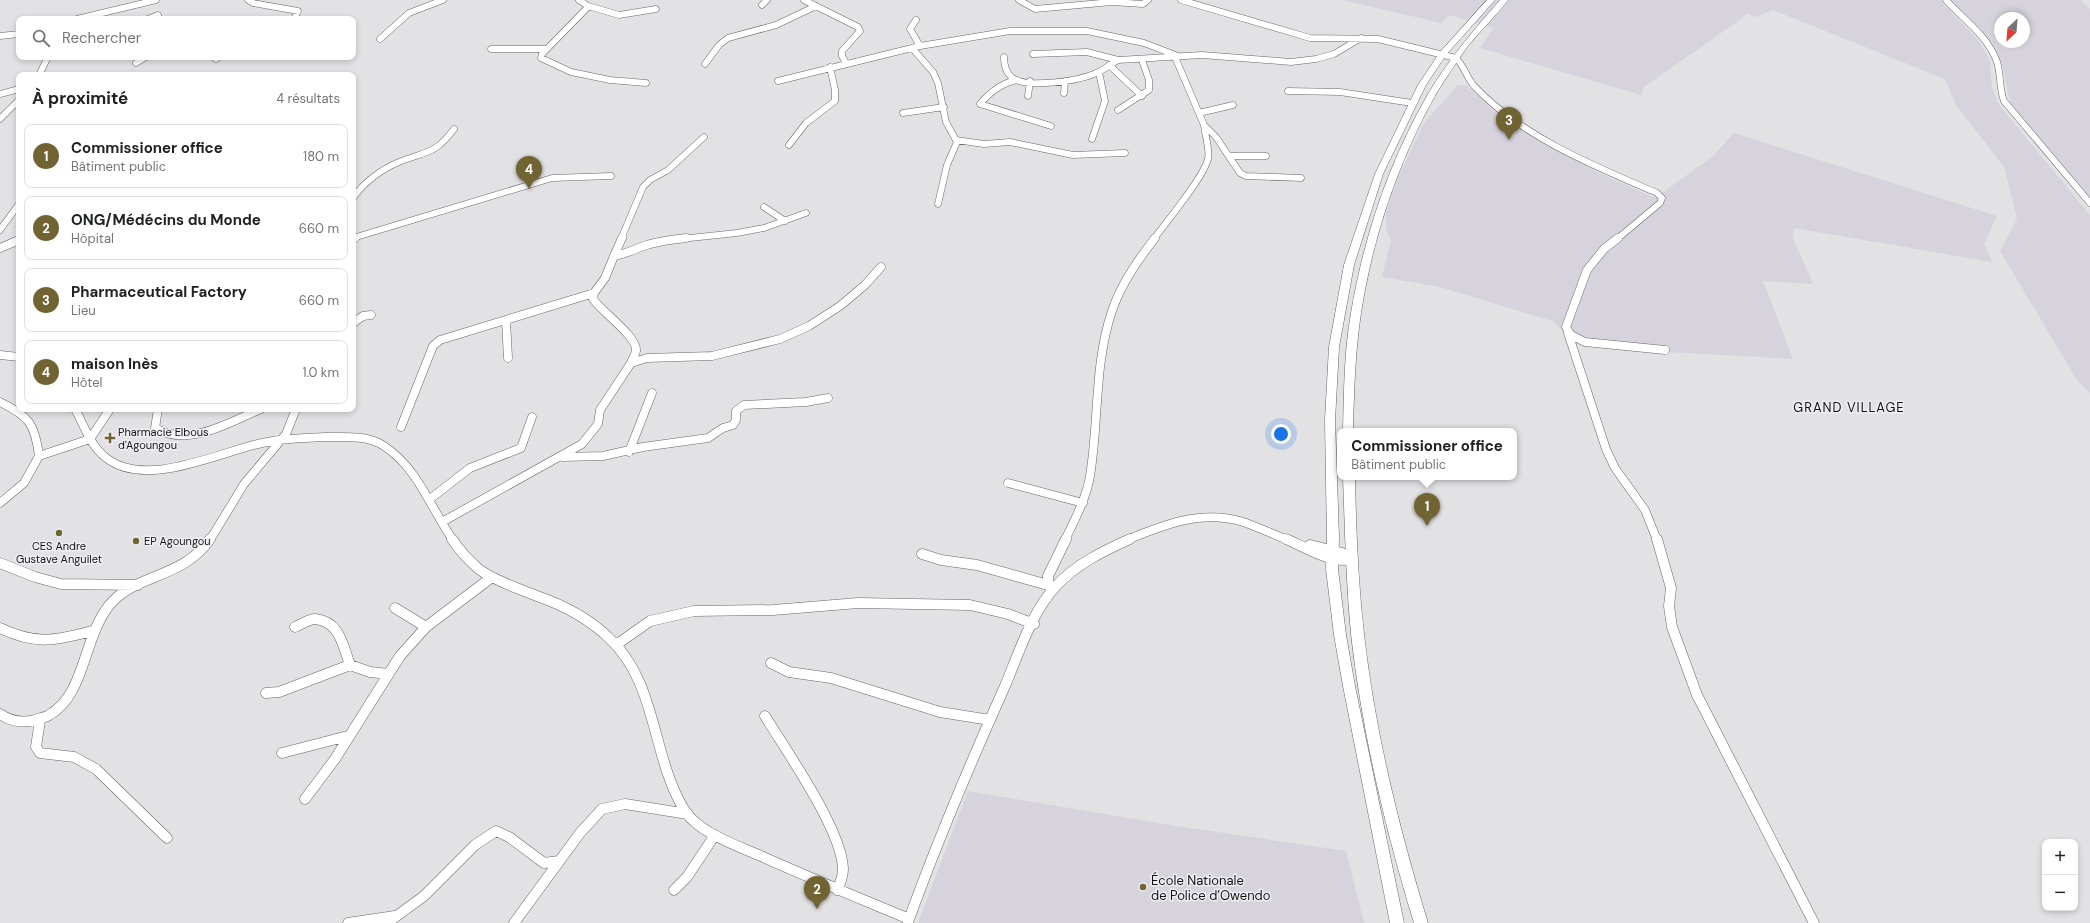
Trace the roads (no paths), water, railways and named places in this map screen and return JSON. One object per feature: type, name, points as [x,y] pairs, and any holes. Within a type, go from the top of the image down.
[{"type":"highway","points":[[1398,923],[1349,686],[1340,635],[1332,569],[1330,420],[1334,347],[1349,265],[1379,174],[1412,103],[1443,54],[1491,0]]},
{"type":"highway","points":[[1348,428],[1350,352],[1356,309],[1363,272],[1385,195],[1403,147],[1429,98],[1482,22],[1504,0]]},
{"type":"highway","points":[[1349,480],[1352,559],[1360,655],[1377,750],[1401,859],[1421,923]]},
{"type":"street","points":[[88,16],[137,2],[156,0]]},
{"type":"street","points":[[248,0],[253,4],[298,11],[296,16]]},
{"type":"street","points":[[380,39],[409,13],[443,0]]},
{"type":"street","points":[[579,0],[588,6],[619,14],[656,9]]},
{"type":"street","points":[[762,5],[767,0]]},
{"type":"street","points":[[804,0],[858,27],[860,32],[842,51],[842,56],[846,63]]},
{"type":"street","points":[[1019,0],[1035,9],[1117,2],[1143,4],[1148,0]]},
{"type":"street","points":[[1181,0],[1300,36],[1320,39],[1362,38],[1385,40],[1456,58],[1474,85],[1505,114],[1590,164],[1657,193],[1662,198],[1660,202],[1604,249],[1586,270],[1566,326],[1568,333],[1585,342],[1665,350]]},
{"type":"street","points":[[1946,0],[1986,42],[1996,58],[2000,76],[1999,88],[2004,101],[2090,204]]},
{"type":"street","points":[[588,6],[542,54],[542,58],[571,72],[610,80],[646,83]]},
{"type":"street","points":[[705,64],[719,45],[728,38],[760,28],[776,25],[816,6]]},
{"type":"street","points":[[916,20],[910,29],[920,46]]},
{"type":"street","points":[[778,81],[846,63],[920,46],[1010,31],[1086,31],[1144,43],[1177,56],[1204,125],[1208,158],[1192,187],[1135,264],[1120,290],[1112,311],[1102,354],[1093,458],[1082,503],[1048,576],[1051,586]]},
{"type":"street","points":[[0,36],[16,34]]},
{"type":"street","points":[[1032,54],[1087,52],[1118,60],[1142,60],[1177,56],[1215,56],[1297,62],[1334,54],[1362,38]]},
{"type":"street","points":[[912,48],[933,72],[938,83],[946,122],[957,144],[947,165],[938,204]]},
{"type":"street","points":[[491,49],[547,49]]},
{"type":"street","points":[[1004,57],[1004,67],[1010,75],[1017,80]]},
{"type":"street","points":[[40,72],[46,60]]},
{"type":"street","points":[[136,63],[141,60]]},
{"type":"street","points":[[1051,126],[980,104],[990,92],[1009,81],[1065,81],[1099,72],[1118,60]]},
{"type":"street","points":[[1118,110],[1142,96],[1147,92],[1150,86],[1142,60]]},
{"type":"street","points":[[1109,65],[1142,96]]},
{"type":"street","points":[[788,145],[806,122],[829,108],[836,100],[836,92],[830,67]]},
{"type":"street","points":[[1092,139],[1105,101],[1099,72]]},
{"type":"street","points":[[1028,96],[1030,81]]},
{"type":"street","points":[[1064,93],[1065,81]]},
{"type":"street","points":[[0,94],[16,90]]},
{"type":"street","points":[[1288,91],[1340,92],[1412,103]]},
{"type":"street","points":[[0,119],[16,103]]},
{"type":"street","points":[[1199,113],[1233,105]]},
{"type":"street","points":[[903,113],[944,107]]},
{"type":"street","points":[[1204,125],[1230,156],[1242,175],[1301,178]]},
{"type":"street","points":[[356,194],[362,186],[395,164],[419,157],[436,148],[449,137],[454,129]]},
{"type":"street","points":[[442,522],[562,457],[582,444],[598,424],[600,410],[635,356],[636,347],[627,334],[596,304],[593,299],[594,293],[605,278],[643,187],[650,180],[668,170],[681,156],[704,137]]},
{"type":"street","points":[[956,140],[984,144],[1010,142],[1073,155],[1125,153]]},
{"type":"street","points":[[1230,156],[1266,156]]},
{"type":"street","points":[[356,237],[552,178],[611,176]]},
{"type":"street","points":[[764,207],[786,221]]},
{"type":"street","points":[[0,230],[16,208]]},
{"type":"street","points":[[614,256],[632,252],[647,245],[659,242],[689,237],[737,233],[764,228],[806,213]]},
{"type":"street","points":[[0,248],[16,241]]},
{"type":"street","points":[[631,363],[647,358],[716,356],[780,339],[809,326],[840,306],[865,285],[881,267]]},
{"type":"street","points":[[401,428],[436,343],[445,337],[506,321],[594,293]]},
{"type":"street","points":[[356,321],[363,316],[371,314]]},
{"type":"street","points":[[506,321],[508,358]]},
{"type":"street","points":[[1566,326],[1606,449],[1615,468],[1645,510],[1660,548],[1671,588],[1669,606],[1672,628],[1697,695],[1814,923]]},
{"type":"street","points":[[0,355],[16,354]]},
{"type":"street","points":[[11,355],[16,356]]},
{"type":"street","points":[[629,452],[652,393]]},
{"type":"street","points":[[562,457],[603,456],[629,452],[643,447],[708,438],[723,428],[733,425],[736,420],[736,411],[744,405],[806,402],[828,398]]},
{"type":"street","points":[[0,402],[16,412]]},
{"type":"street","points":[[0,503],[24,483],[39,456],[36,431],[33,424],[16,412]]},
{"type":"street","points":[[76,412],[90,439],[99,451],[111,462],[124,467],[144,470],[171,468],[244,447],[282,441],[341,437],[370,440],[380,443],[397,456],[415,476],[430,499],[442,522],[464,554],[492,577],[570,611],[602,632],[616,645],[627,659],[637,677],[669,777],[688,814],[716,835],[909,921],[971,763],[1051,586],[1076,567],[1093,557],[1157,529],[1187,519],[1201,517],[1228,518],[1332,554],[1343,561],[1352,559]]},
{"type":"street","points":[[39,456],[90,439],[108,412]]},
{"type":"street","points":[[157,412],[155,428],[166,435],[179,437],[206,430],[252,412]]},
{"type":"street","points":[[0,714],[11,721],[40,720],[56,710],[74,688],[92,631],[104,611],[114,600],[138,586],[170,572],[200,553],[210,542],[222,523],[236,494],[282,441],[295,412]]},
{"type":"street","points":[[430,499],[470,468],[521,448],[532,417]]},
{"type":"street","points":[[1008,483],[1082,503]]},
{"type":"street","points":[[922,554],[941,560],[977,565],[1051,586]]},
{"type":"street","points":[[0,563],[52,582],[71,585],[123,583],[138,586]]},
{"type":"street","points":[[306,799],[335,759],[388,674],[410,643],[426,627],[492,577]]},
{"type":"street","points":[[616,645],[650,621],[694,611],[773,610],[858,603],[970,605],[1008,614],[1034,624]]},
{"type":"street","points":[[395,608],[426,627]]},
{"type":"street","points":[[295,627],[314,619],[334,626],[338,631],[350,665]]},
{"type":"street","points":[[0,628],[25,640],[36,642],[92,631]]},
{"type":"street","points":[[771,663],[789,672],[831,678],[940,712],[990,720]]},
{"type":"street","points":[[266,693],[280,692],[350,665],[370,672],[388,674]]},
{"type":"street","points":[[765,716],[825,817],[838,850],[843,869],[837,890]]},
{"type":"street","points":[[40,720],[36,747],[40,753],[74,757],[96,769],[167,838]]},
{"type":"street","points":[[282,753],[348,736]]},
{"type":"street","points":[[514,923],[590,820],[602,809],[625,804],[688,814]]},
{"type":"street","points":[[388,923],[424,896],[475,845],[496,831],[509,837],[544,864],[559,861]]},
{"type":"street","points":[[674,890],[687,877],[716,835]]},
{"type":"street","points":[[348,923],[398,915]]},
{"type":"place","name":"Pharmaceutical Factory","points":[[1509,140]]},
{"type":"place","name":"maison Inès","points":[[529,189]]},
{"type":"place","name":"Pharmacie Elbous d'Agoungou","points":[[110,438]]},
{"type":"place","name":"Commissioner office","points":[[1427,526]]},
{"type":"place","name":"CES Andre Gustave Anguilet","points":[[59,533]]},
{"type":"place","name":"EP Agoungou","points":[[136,541]]},
{"type":"place","name":"École Nationale de Police d’Owendo","points":[[1143,887]]},
{"type":"place","name":"ONG/Médécins du Monde","points":[[817,909]]},
{"type":"district","name":"GRAND VILLAGE","points":[[1849,407]]}]
